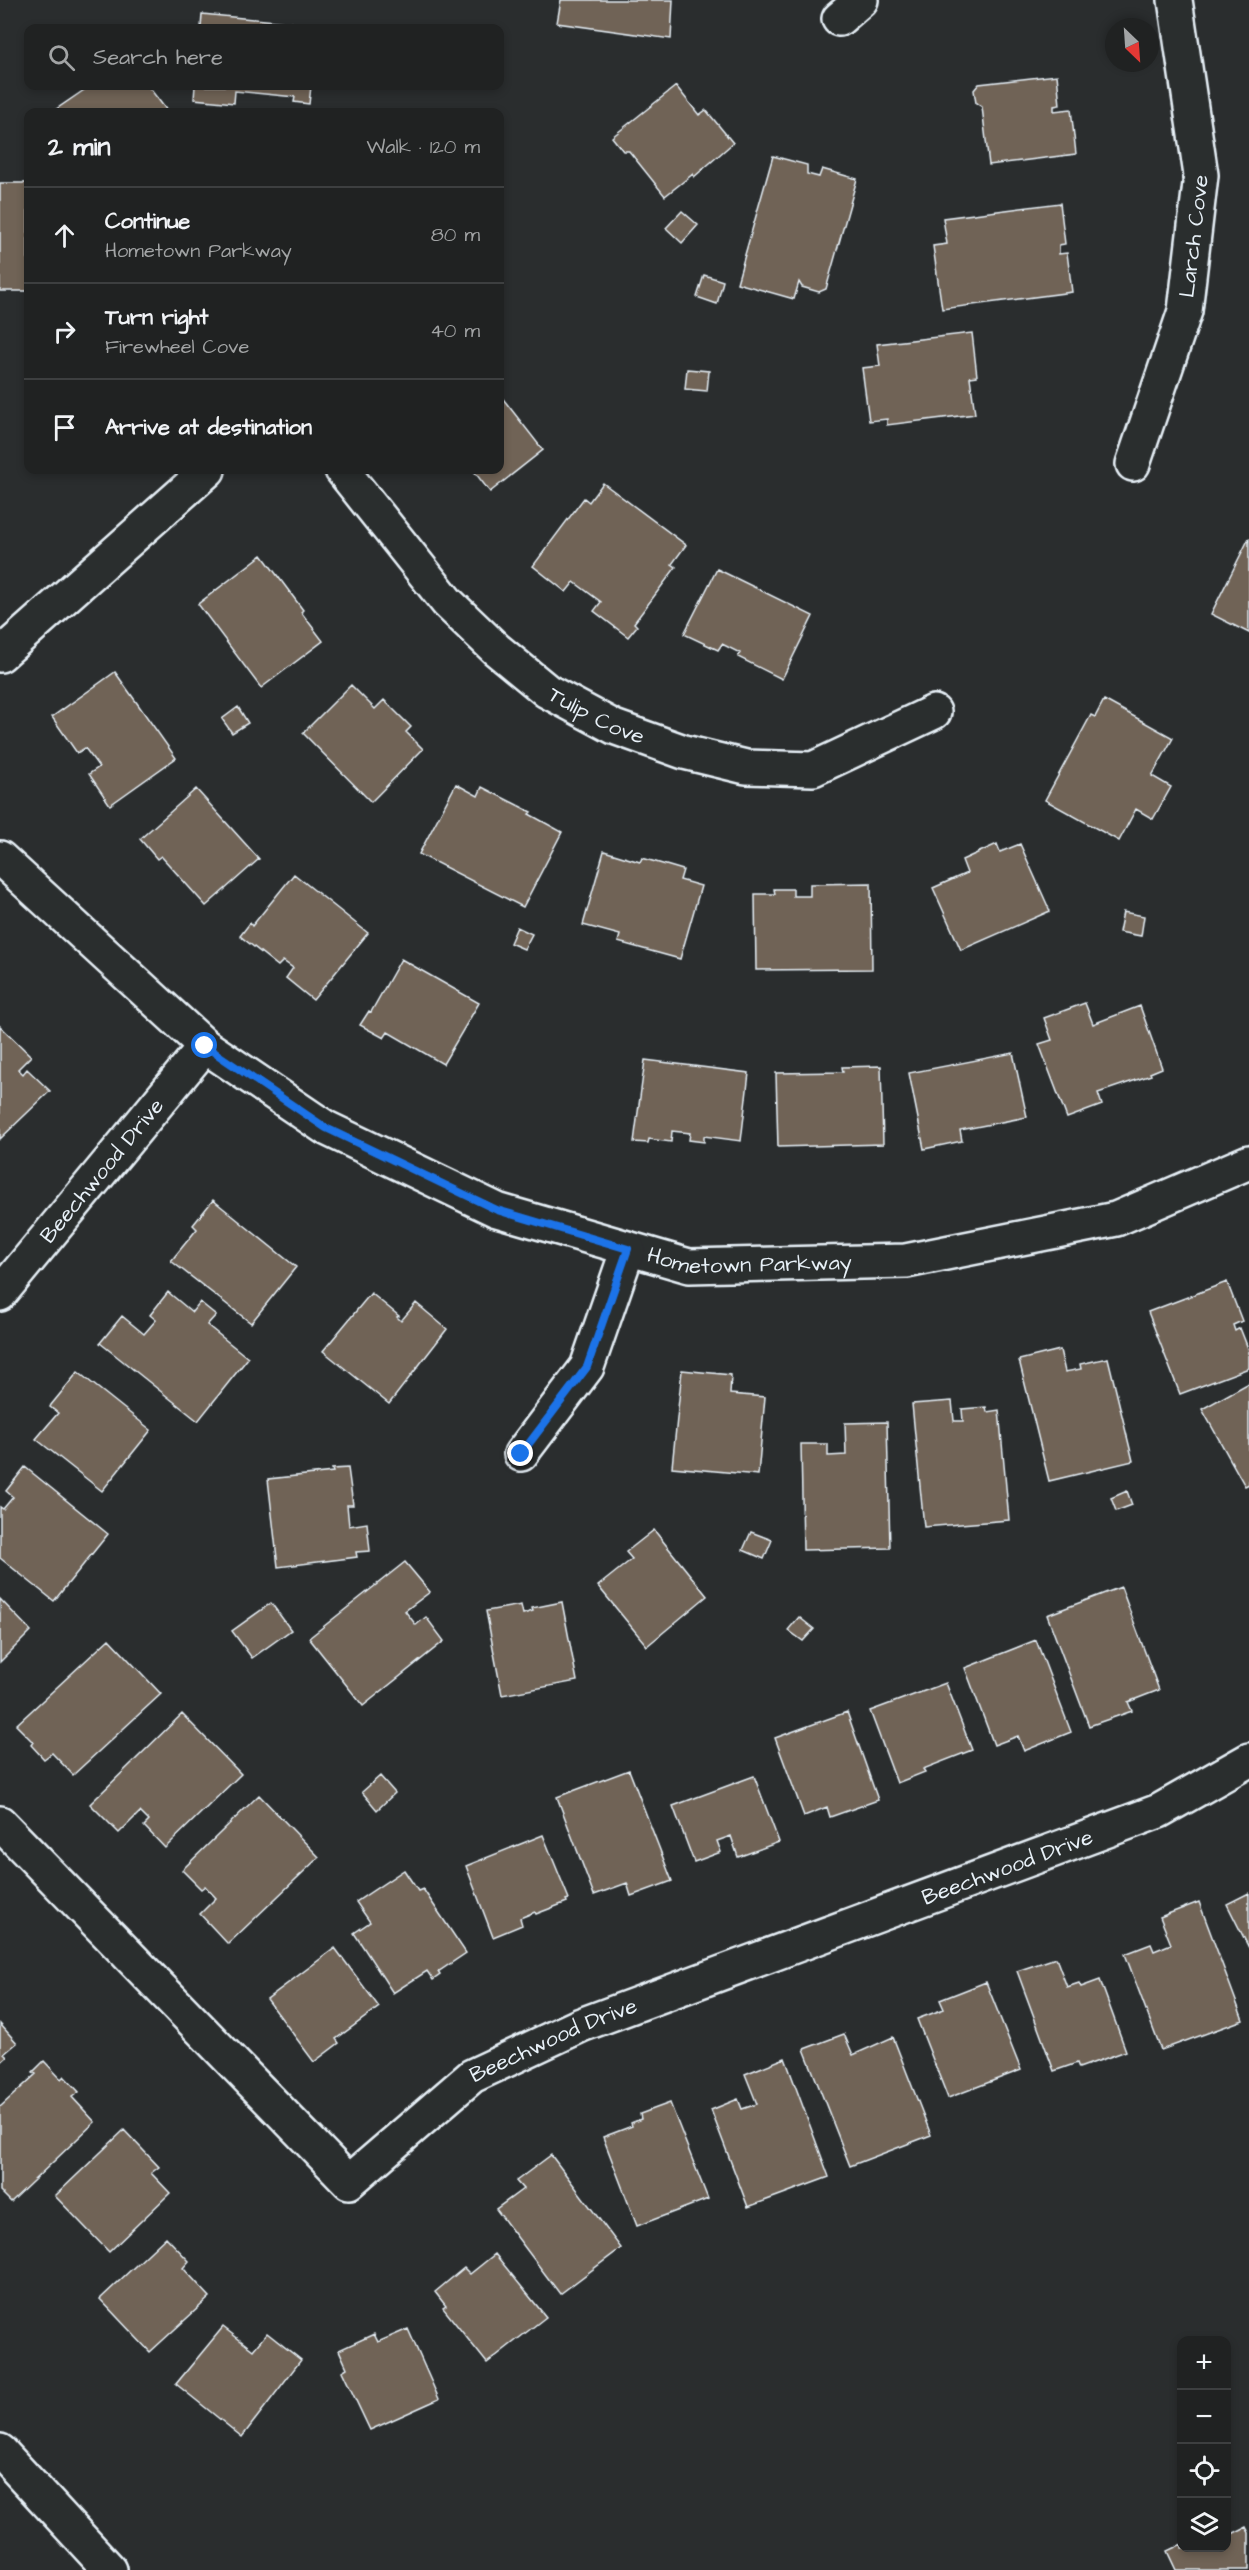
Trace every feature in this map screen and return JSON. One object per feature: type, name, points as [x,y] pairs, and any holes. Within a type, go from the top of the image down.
[{"type":"street","name":"Larch Cove","points":[[1133,464],[1185,311],[1201,175],[1175,0]]},
{"type":"street","points":[[0,655],[204,474]]},
{"type":"street","name":"Tulip Cove","points":[[345,474],[447,602],[496,649],[547,691],[614,727],[684,752],[746,767],[813,769],[934,712]]},
{"type":"street","name":"Hometown Parkway","points":[[0,858],[205,1046],[326,1128],[497,1210],[689,1266],[906,1261],[1116,1219],[1249,1162]]},
{"type":"street","name":"Beechwood Drive","points":[[0,1294],[205,1046]]},
{"type":"street","points":[[521,1454],[587,1367],[628,1249]]},
{"type":"street","name":"Beechwood Drive","points":[[0,1823],[349,2182],[472,2076],[491,2067],[581,2025],[1159,1811],[1249,1760]]},
{"type":"street","points":[[0,2451],[110,2570]]},
{"type":"building","points":[[561,0],[673,0],[671,39],[557,23]]},
{"type":"building","points":[[202,14],[306,24],[201,24]]},
{"type":"building","points":[[1057,75],[1060,105],[1054,106],[1054,111],[1071,109],[1076,154],[989,165],[982,107],[976,103],[974,90],[979,84]]},
{"type":"building","points":[[676,86],[699,115],[706,110],[733,143],[694,177],[693,174],[665,196],[629,151],[623,151],[612,137]]},
{"type":"building","points":[[84,90],[151,90],[165,108],[58,108]]},
{"type":"building","points":[[195,90],[311,90],[309,104],[294,102],[295,97],[235,91],[234,103],[194,99]]},
{"type":"building","points":[[773,156],[807,165],[807,174],[819,177],[822,169],[857,179],[826,289],[819,292],[802,287],[799,282],[794,299],[737,283]]},
{"type":"building","points":[[0,183],[24,183],[24,291],[0,291]]},
{"type":"building","points":[[1060,203],[1065,244],[1059,245],[1059,254],[1067,253],[1072,292],[942,309],[933,246],[947,244],[943,218]]},
{"type":"building","points":[[682,211],[698,225],[682,243],[666,228]]},
{"type":"building","points":[[704,275],[723,281],[717,304],[697,297]]},
{"type":"building","points":[[972,333],[977,376],[970,377],[975,414],[887,425],[887,419],[869,421],[862,368],[880,366],[877,344]]},
{"type":"building","points":[[687,369],[709,371],[707,391],[685,389]]},
{"type":"building","points":[[504,400],[543,450],[490,492],[476,474],[504,474]]},
{"type":"building","points":[[603,483],[686,545],[672,564],[676,567],[634,623],[637,626],[628,637],[594,611],[601,602],[574,582],[566,592],[533,566],[584,498],[589,502]]},
{"type":"building","points":[[1249,538],[1249,633],[1211,614]]},
{"type":"building","points":[[262,555],[323,641],[261,688],[198,604]]},
{"type":"building","points":[[717,569],[813,616],[782,679],[738,657],[740,653],[722,644],[718,650],[684,634]]},
{"type":"building","points":[[115,672],[176,758],[110,805],[89,774],[99,767],[85,748],[77,753],[52,717]]},
{"type":"building","points":[[351,685],[375,709],[384,700],[411,727],[406,732],[423,749],[371,802],[303,733]]},
{"type":"building","points":[[1104,700],[1173,738],[1152,776],[1171,787],[1153,819],[1136,809],[1119,841],[1045,800],[1091,715],[1095,717]]},
{"type":"building","points":[[238,707],[248,723],[232,733],[222,719]]},
{"type":"building","points":[[456,784],[478,796],[482,787],[531,812],[529,814],[562,832],[523,907],[419,854]]},
{"type":"building","points":[[196,789],[259,859],[206,906],[161,856],[157,859],[140,839]]},
{"type":"building","points":[[997,844],[1000,852],[1020,844],[1050,911],[961,950],[933,888],[967,873],[962,860]]},
{"type":"building","points":[[604,851],[640,862],[642,858],[683,870],[680,880],[701,886],[680,959],[618,942],[620,935],[583,925]]},
{"type":"building","points":[[294,874],[368,933],[313,1000],[286,978],[293,968],[283,961],[278,966],[240,936],[250,923],[252,926]]},
{"type":"building","points":[[871,883],[872,969],[756,970],[755,894],[775,894],[774,889],[793,889],[793,896],[810,896],[810,884]]},
{"type":"building","points":[[1123,912],[1144,916],[1141,936],[1119,932]]},
{"type":"building","points":[[517,927],[532,934],[524,949],[510,943]]},
{"type":"building","points":[[401,959],[479,1003],[443,1064],[388,1032],[384,1038],[360,1025],[369,1011],[371,1012]]},
{"type":"building","points":[[1085,1003],[1093,1024],[1140,1006],[1162,1068],[1150,1073],[1151,1075],[1098,1093],[1102,1105],[1067,1118],[1039,1044],[1052,1040],[1044,1018]]},
{"type":"building","points":[[0,1026],[31,1056],[18,1069],[23,1074],[27,1069],[50,1091],[0,1139]]},
{"type":"building","points":[[1013,1053],[1027,1117],[960,1130],[962,1141],[924,1149],[909,1073]]},
{"type":"building","points":[[645,1060],[749,1073],[741,1141],[704,1136],[704,1142],[689,1140],[690,1133],[672,1131],[671,1142],[649,1139],[648,1143],[634,1142]]},
{"type":"building","points":[[881,1066],[883,1144],[778,1147],[776,1073],[843,1072],[842,1067]]},
{"type":"building","points":[[213,1200],[296,1267],[251,1323],[171,1261],[197,1229],[193,1225]]},
{"type":"building","points":[[1227,1282],[1242,1321],[1233,1325],[1235,1331],[1240,1328],[1249,1351],[1249,1368],[1180,1394],[1148,1312]]},
{"type":"building","points":[[168,1292],[192,1312],[200,1302],[216,1315],[207,1325],[248,1358],[198,1421],[100,1343],[122,1316],[144,1334],[156,1320],[150,1315]]},
{"type":"building","points":[[371,1293],[399,1316],[397,1317],[401,1321],[416,1303],[447,1329],[389,1404],[323,1351]]},
{"type":"building","points":[[1060,1350],[1065,1372],[1081,1369],[1080,1364],[1108,1358],[1133,1461],[1049,1481],[1019,1360]]},
{"type":"building","points":[[682,1370],[731,1375],[730,1394],[765,1397],[758,1475],[672,1467]]},
{"type":"building","points":[[78,1372],[151,1430],[102,1491],[36,1439],[58,1413],[50,1407],[51,1405]]},
{"type":"building","points":[[1249,1383],[1249,1484],[1245,1486],[1202,1409]]},
{"type":"building","points":[[952,1401],[954,1421],[963,1421],[962,1409],[986,1407],[987,1412],[999,1410],[1009,1520],[924,1527],[912,1404]]},
{"type":"building","points":[[887,1422],[890,1548],[803,1550],[801,1444],[828,1444],[828,1456],[846,1455],[845,1423]]},
{"type":"building","points":[[25,1467],[108,1534],[54,1601],[0,1558],[0,1507],[3,1509],[13,1497],[6,1491]]},
{"type":"building","points":[[348,1468],[353,1505],[347,1505],[349,1526],[367,1523],[370,1551],[356,1552],[357,1557],[278,1567],[268,1479],[333,1472],[332,1469]]},
{"type":"building","points":[[1127,1491],[1132,1505],[1116,1511],[1111,1498]]},
{"type":"building","points":[[654,1530],[707,1596],[647,1646],[598,1586],[632,1559],[626,1552]]},
{"type":"building","points":[[751,1532],[772,1540],[764,1559],[743,1550]]},
{"type":"building","points":[[405,1562],[430,1592],[405,1611],[416,1625],[426,1617],[444,1641],[363,1706],[309,1638]]},
{"type":"building","points":[[1121,1587],[1159,1690],[1128,1702],[1132,1711],[1089,1726],[1047,1615]]},
{"type":"building","points":[[0,1599],[31,1631],[0,1662]]},
{"type":"building","points":[[562,1602],[577,1681],[502,1695],[486,1611],[521,1605],[523,1614],[533,1611],[532,1608]]},
{"type":"building","points":[[271,1603],[291,1630],[252,1658],[232,1631]]},
{"type":"building","points":[[799,1617],[814,1629],[803,1641],[788,1630]]},
{"type":"building","points":[[109,1639],[161,1694],[73,1775],[52,1753],[44,1759],[31,1745],[33,1742],[16,1725]]},
{"type":"building","points":[[1036,1640],[1071,1732],[1024,1751],[1018,1736],[994,1745],[965,1668]]},
{"type":"building","points":[[946,1683],[972,1750],[923,1769],[925,1772],[897,1783],[870,1711]]},
{"type":"building","points":[[847,1712],[878,1800],[830,1817],[827,1807],[804,1816],[775,1738]]},
{"type":"building","points":[[182,1714],[241,1774],[165,1848],[144,1826],[149,1821],[140,1812],[119,1833],[90,1804]]},
{"type":"building","points":[[629,1770],[672,1881],[631,1896],[627,1883],[594,1895],[557,1797]]},
{"type":"building","points":[[380,1776],[395,1793],[377,1810],[362,1792]]},
{"type":"building","points":[[754,1776],[779,1842],[738,1857],[731,1836],[717,1841],[721,1852],[694,1862],[673,1806]]},
{"type":"building","points":[[259,1795],[319,1857],[228,1944],[200,1914],[216,1898],[205,1886],[201,1889],[182,1870]]},
{"type":"building","points":[[543,1835],[569,1899],[566,1900],[567,1902],[520,1918],[522,1925],[493,1937],[466,1866]]},
{"type":"building","points":[[404,1870],[418,1891],[423,1889],[466,1953],[438,1972],[440,1975],[433,1980],[427,1971],[393,1993],[354,1933],[370,1922],[356,1902]]},
{"type":"building","points":[[1249,1893],[1249,1948],[1227,1904]]},
{"type":"building","points":[[1199,1902],[1243,2020],[1161,2050],[1125,1954],[1151,1944],[1154,1951],[1171,1944],[1160,1917]]},
{"type":"building","points":[[335,1948],[379,2007],[336,2039],[339,2043],[314,2062],[267,1999]]},
{"type":"building","points":[[1056,1958],[1067,1987],[1079,1983],[1081,1987],[1100,1980],[1126,2051],[1079,2068],[1077,2063],[1054,2071],[1017,1971]]},
{"type":"building","points":[[986,1982],[1021,2070],[948,2098],[917,2019],[944,2009],[940,2000]]},
{"type":"building","points":[[0,2024],[17,2043],[4,2054],[7,2057],[0,2063]]},
{"type":"building","points":[[844,2034],[853,2055],[893,2037],[931,2135],[850,2166],[804,2049]]},
{"type":"building","points":[[785,2058],[829,2177],[748,2207],[711,2110],[738,2099],[742,2109],[757,2104],[745,2074]]},
{"type":"building","points":[[44,2061],[61,2079],[64,2076],[79,2092],[72,2097],[95,2122],[11,2202],[0,2191],[0,2107],[36,2074],[33,2072]]},
{"type":"building","points":[[670,2103],[708,2199],[637,2226],[603,2137],[632,2126],[631,2123],[641,2119],[640,2114]]},
{"type":"building","points":[[124,2130],[159,2167],[151,2173],[170,2193],[109,2252],[55,2196]]},
{"type":"building","points":[[551,2155],[621,2248],[560,2294],[496,2209],[523,2189],[516,2181]]},
{"type":"building","points":[[166,2237],[189,2261],[183,2268],[210,2297],[150,2352],[100,2299]]},
{"type":"building","points":[[495,2254],[546,2317],[487,2363],[443,2308],[446,2306],[435,2292],[464,2268],[470,2274]]},
{"type":"building","points":[[223,2327],[253,2350],[267,2333],[301,2360],[242,2437],[176,2384]]},
{"type":"building","points":[[408,2329],[439,2399],[370,2430],[342,2371],[347,2368],[339,2350],[374,2334],[378,2342]]},
{"type":"building","points":[[1246,2527],[1249,2533],[1249,2570],[1176,2570],[1167,2551],[1177,2546],[1177,2552],[1231,2552],[1231,2534]]},
{"type":"route","points":[[205,1046],[326,1128],[497,1210],[628,1249],[587,1367],[521,1454]]}]
